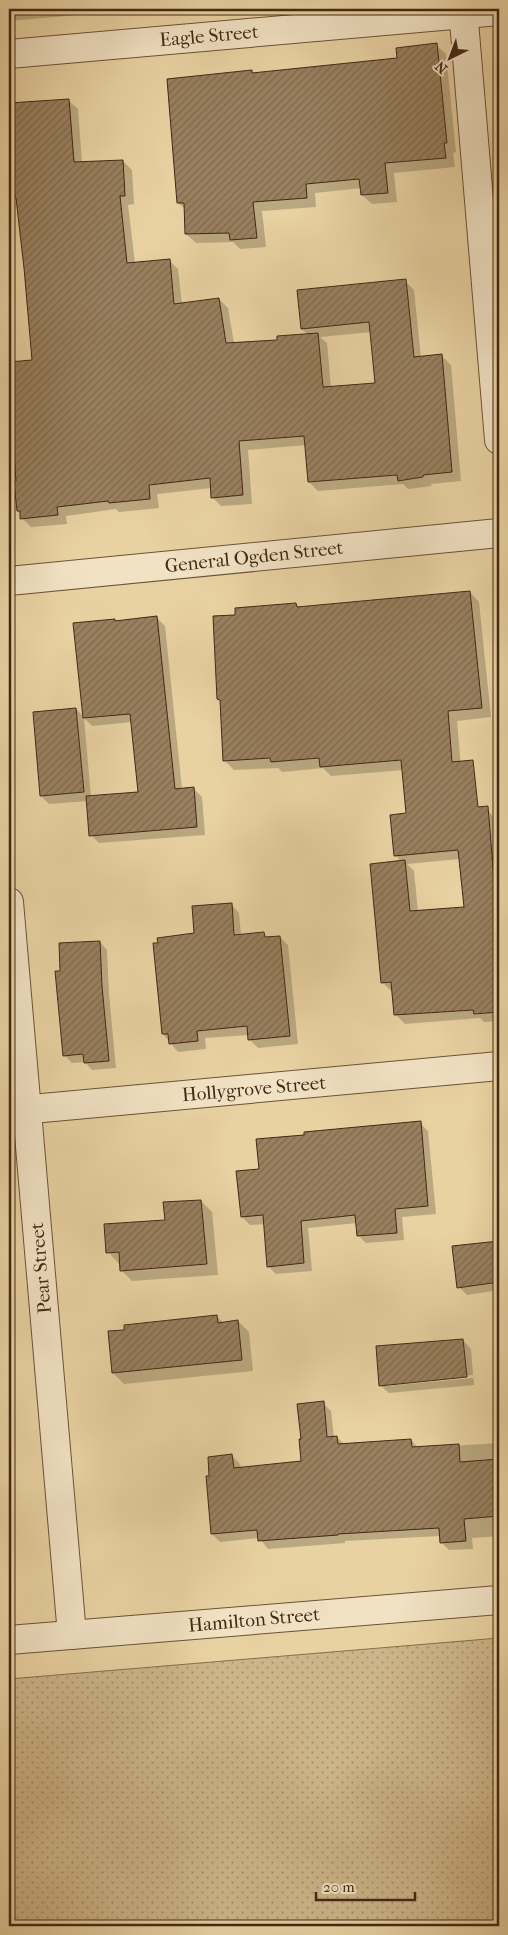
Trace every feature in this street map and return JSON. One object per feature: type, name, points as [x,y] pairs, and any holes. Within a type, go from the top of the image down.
[{"type":"street","name":"Eagle Street","points":[[9,54],[464,12],[499,11]]},
{"type":"street","points":[[464,12],[499,440]]},
{"type":"street","name":"General Ogden Street","points":[[9,581],[499,533]]},
{"type":"street","name":"Pear Street","points":[[9,902],[18,1111],[72,1635]]},
{"type":"street","name":"Hollygrove Street","points":[[18,1111],[499,1066]]},
{"type":"street","name":"Hamilton Street","points":[[9,1640],[499,1600]]},
{"type":"shaded area","points":[[499,1638],[499,1926],[9,1926],[9,1679]]},
{"type":"building","points":[[437,43],[447,143],[444,143],[446,158],[385,163],[388,193],[361,195],[359,179],[306,184],[307,198],[253,202],[257,238],[230,240],[229,233],[185,234],[184,203],[177,203],[167,79],[252,70],[252,73],[397,58],[396,48]]},
{"type":"building","points":[[69,99],[74,162],[123,160],[125,196],[120,196],[127,263],[170,259],[174,304],[219,298],[226,343],[277,340],[277,336],[318,333],[323,387],[375,383],[369,322],[301,329],[297,290],[406,279],[414,357],[442,354],[452,472],[423,475],[423,477],[398,481],[397,475],[308,482],[304,436],[239,441],[243,495],[211,498],[210,478],[149,485],[150,499],[109,503],[108,501],[57,507],[58,515],[20,519],[20,511],[17,511],[14,482],[16,482],[14,433],[9,362],[32,360],[24,268],[15,198],[9,103]]},
{"type":"building","points":[[470,591],[482,708],[448,711],[452,762],[473,760],[478,807],[488,806],[495,892],[499,892],[499,1012],[474,1014],[473,1010],[394,1015],[391,982],[381,983],[370,864],[405,860],[410,911],[464,907],[458,850],[394,856],[390,815],[406,813],[401,760],[320,767],[319,758],[271,762],[270,758],[223,761],[220,700],[217,699],[213,616],[235,615],[235,608],[296,603],[297,607]]},
{"type":"building","points":[[157,616],[175,789],[194,787],[197,827],[89,836],[86,796],[138,792],[130,714],[83,718],[73,623]]},
{"type":"building","points":[[76,708],[84,792],[40,796],[33,712]]},
{"type":"building","points":[[232,903],[234,935],[264,932],[265,937],[280,936],[290,1036],[248,1040],[247,1026],[197,1031],[198,1041],[169,1044],[168,1034],[162,1034],[153,943],[158,943],[157,938],[194,933],[192,906]]},
{"type":"building","points":[[100,941],[109,1061],[84,1063],[83,1054],[63,1056],[55,971],[60,971],[59,943]]},
{"type":"building","points":[[421,1121],[428,1206],[395,1209],[397,1233],[357,1236],[355,1215],[301,1221],[304,1263],[267,1267],[263,1215],[241,1217],[236,1171],[259,1169],[256,1139],[304,1135],[304,1132]]},
{"type":"building","points":[[201,1200],[207,1264],[120,1271],[119,1252],[106,1253],[104,1224],[165,1220],[163,1202]]},
{"type":"building","points":[[499,1241],[499,1282],[457,1288],[452,1246]]},
{"type":"building","points":[[217,1315],[218,1323],[238,1320],[242,1360],[112,1373],[108,1331],[124,1330],[124,1325]]},
{"type":"building","points":[[463,1339],[467,1377],[379,1386],[376,1346]]},
{"type":"building","points":[[324,1401],[327,1437],[337,1436],[338,1444],[411,1439],[412,1447],[459,1444],[460,1462],[499,1459],[499,1516],[464,1519],[466,1541],[440,1543],[439,1528],[258,1541],[257,1530],[211,1534],[206,1476],[209,1476],[208,1457],[232,1454],[234,1468],[301,1461],[299,1439],[301,1439],[297,1404]]}]
